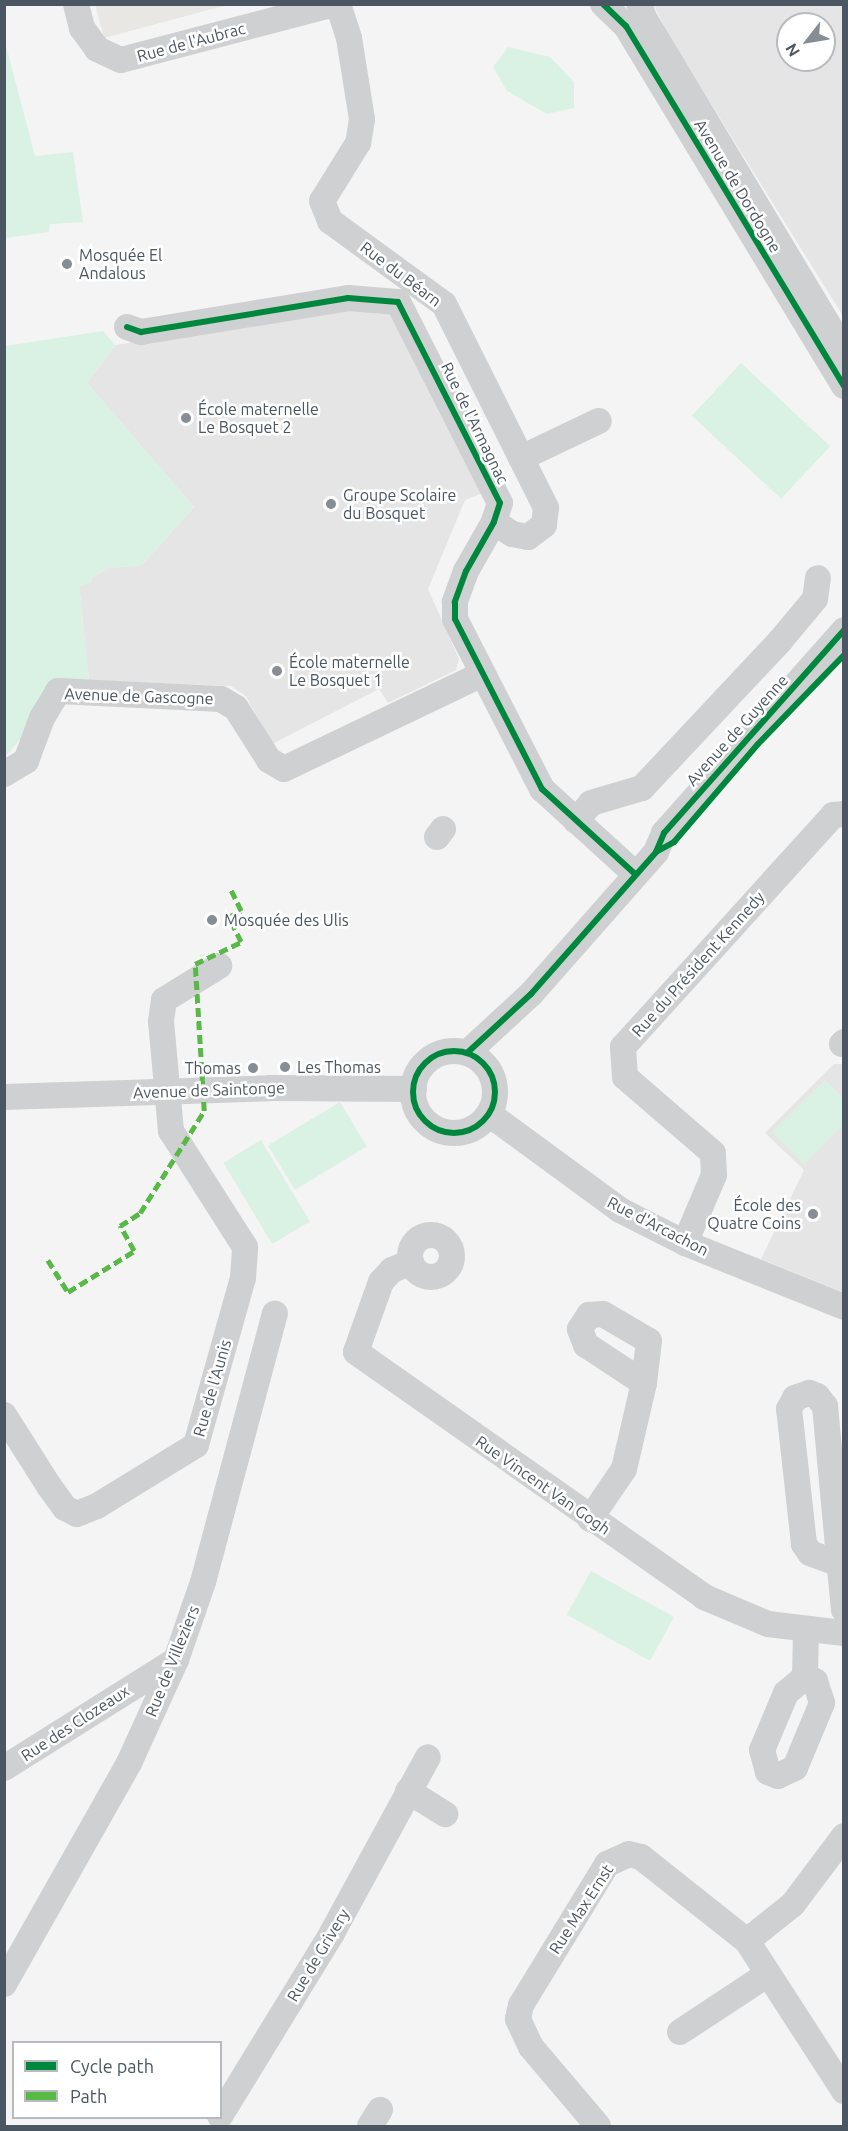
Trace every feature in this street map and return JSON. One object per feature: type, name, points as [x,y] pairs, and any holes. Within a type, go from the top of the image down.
[{"type":"street","name":"Rue de l'Aubrac","points":[[76,4],[82,28],[97,49],[121,60],[334,4]]},
{"type":"street","name":"Rue du Béarn","points":[[338,4],[349,38],[362,119],[358,143],[322,201],[330,221],[444,304],[546,508],[544,525],[528,537],[512,534],[494,522]]},
{"type":"street","name":"Avenue de Dordogne","points":[[603,4],[626,26],[843,386]]},
{"type":"street","name":"Avenue de Dordogne","points":[[639,4],[644,18],[843,351]]},
{"type":"street","name":"Rue de l'Armagnac","points":[[128,327],[141,332],[348,298],[398,302],[500,503],[494,522],[466,571],[455,602],[455,619],[542,789],[636,874]]},
{"type":"street","points":[[521,458],[599,421]]},
{"type":"street","points":[[576,821],[591,802],[642,788],[787,633],[815,599],[818,578]]},
{"type":"street","name":"Avenue de Guyenne","points":[[656,852],[664,833],[843,630]]},
{"type":"street","name":"Avenue de Guyenne","points":[[467,1053],[531,994],[656,852],[674,842],[758,744],[843,655]]},
{"type":"street","name":"Avenue de Gascogne","points":[[4,774],[26,761],[42,718],[58,691],[221,699],[236,708],[269,760],[284,769],[482,674]]},
{"type":"street","name":"Rue du Président Kennedy","points":[[685,1243],[714,1175],[713,1153],[624,1077],[623,1047],[832,815],[843,814]]},
{"type":"street","name":"Rue de l'Aunis","points":[[4,1415],[65,1508],[77,1514],[97,1506],[195,1445],[243,1278],[245,1247],[171,1131],[161,1021],[164,1000],[219,966]]},
{"type":"street","name":"Avenue de Guyenne","points":[[492,1077],[500,1045],[531,994]]},
{"type":"street","points":[[443,1053],[467,1053],[478,1059],[492,1077],[494,1102],[489,1114],[481,1123],[459,1133],[436,1129],[419,1112],[414,1089],[422,1066],[432,1058],[443,1053]]},
{"type":"street","name":"Avenue de Saintonge","points":[[4,1097],[346,1087],[414,1089]]},
{"type":"street","name":"Rue d'Arcachon","points":[[489,1114],[620,1210],[685,1243],[843,1307]]},
{"type":"street","name":"Rue Vincent Van Gogh","points":[[411,1262],[392,1270],[381,1282],[356,1352],[590,1519],[704,1597],[768,1624],[843,1633]]},
{"type":"street","name":"Rue de Villeziers","points":[[4,1984],[129,1763],[176,1660],[203,1582],[275,1312]]},
{"type":"street","points":[[590,1519],[624,1469],[644,1383]]},
{"type":"street","points":[[839,1558],[818,1557],[804,1544],[789,1408],[802,1394],[817,1395],[825,1406],[839,1558],[843,1610]]},
{"type":"street","points":[[805,1677],[806,1630]]},
{"type":"street","name":"Rue des Clozeaux","points":[[4,1768],[176,1660]]},
{"type":"street","name":"Rue de Grivery","points":[[222,2114],[338,1922],[397,1818],[408,1791],[428,1757]]},
{"type":"street","points":[[408,1791],[445,1814]]},
{"type":"street","points":[[747,1941],[793,1904],[843,1836]]},
{"type":"street","name":"Rue Max Ernst","points":[[598,2127],[531,2047],[518,2019],[521,2005],[607,1864],[629,1854],[641,1857],[747,1941],[843,2091]]},
{"type":"street","points":[[680,2032],[768,1974]]},
{"type":"shaded area","points":[[95,4],[227,5],[104,38]]},
{"type":"shaded area","points":[[654,5],[843,5],[843,316],[667,33]]},
{"type":"shaded area","name":"Groupe Scolaire du Bosquet","points":[[375,306],[386,308],[394,317],[483,493],[465,500],[428,589],[459,659],[456,670],[388,703],[379,689],[272,744],[246,696],[231,686],[89,680],[79,585],[92,582],[91,578],[109,568],[142,565],[194,507],[87,383],[115,345]]},
{"type":"shaded area","name":"École des Quatre Coins","points":[[834,1064],[843,1064],[843,1292],[761,1259],[804,1170],[765,1133]]},
{"type":"green space","points":[[5,42],[35,156],[73,152],[83,222],[50,224],[49,232],[5,238]]},
{"type":"green space","points":[[508,47],[550,57],[574,82],[574,108],[547,114],[507,91],[493,67]]},
{"type":"green space","points":[[103,331],[115,345],[87,383],[194,507],[142,565],[109,568],[91,578],[92,582],[79,585],[89,680],[23,736],[5,757],[5,346]]},
{"type":"green space","points":[[741,363],[830,446],[781,499],[692,416]]},
{"type":"green space","points":[[825,1080],[843,1098],[843,1125],[804,1164],[772,1132]]},
{"type":"green space","points":[[340,1102],[367,1147],[295,1190],[268,1145]]},
{"type":"green space","points":[[261,1140],[310,1221],[272,1244],[223,1163]]},
{"type":"green space","points":[[591,1571],[674,1617],[650,1661],[567,1615]]},
{"type":"marked path","points":[[48,1260],[68,1292],[134,1251],[120,1226],[140,1213],[204,1111],[195,964],[241,942],[228,917],[241,911],[230,888]]},
{"type":"cycle path","points":[[603,4],[626,26],[844,386]]},
{"type":"cycle path","points":[[127,327],[141,332],[348,298],[398,302],[500,503],[494,522],[466,571],[455,602],[455,619],[542,789],[635,874]]},
{"type":"cycle path","points":[[467,1053],[531,994],[656,852],[664,833],[844,630]]},
{"type":"cycle path","points":[[656,852],[674,842],[758,744],[844,655]]},
{"type":"cycle path","points":[[454,1051],[470,1055],[483,1063],[491,1076],[495,1092],[491,1108],[483,1121],[470,1129],[454,1133],[438,1129],[425,1121],[417,1108],[413,1092],[417,1076],[425,1063],[438,1055],[454,1051]]},
{"type":"place","name":"Mosquée El Andalous","points":[[67,264]]},
{"type":"place","name":"École maternelle Le Bosquet 2","points":[[186,418]]},
{"type":"place","name":"Groupe Scolaire du Bosquet","points":[[331,504]]},
{"type":"place","name":"École maternelle Le Bosquet 1","points":[[277,671]]},
{"type":"place","name":"Mosquée des Ulis","points":[[212,920]]},
{"type":"place","name":"Les Thomas","points":[[285,1067]]},
{"type":"place","name":"Thomas","points":[[253,1068]]},
{"type":"place","name":"École des Quatre Coins","points":[[813,1214]]}]
